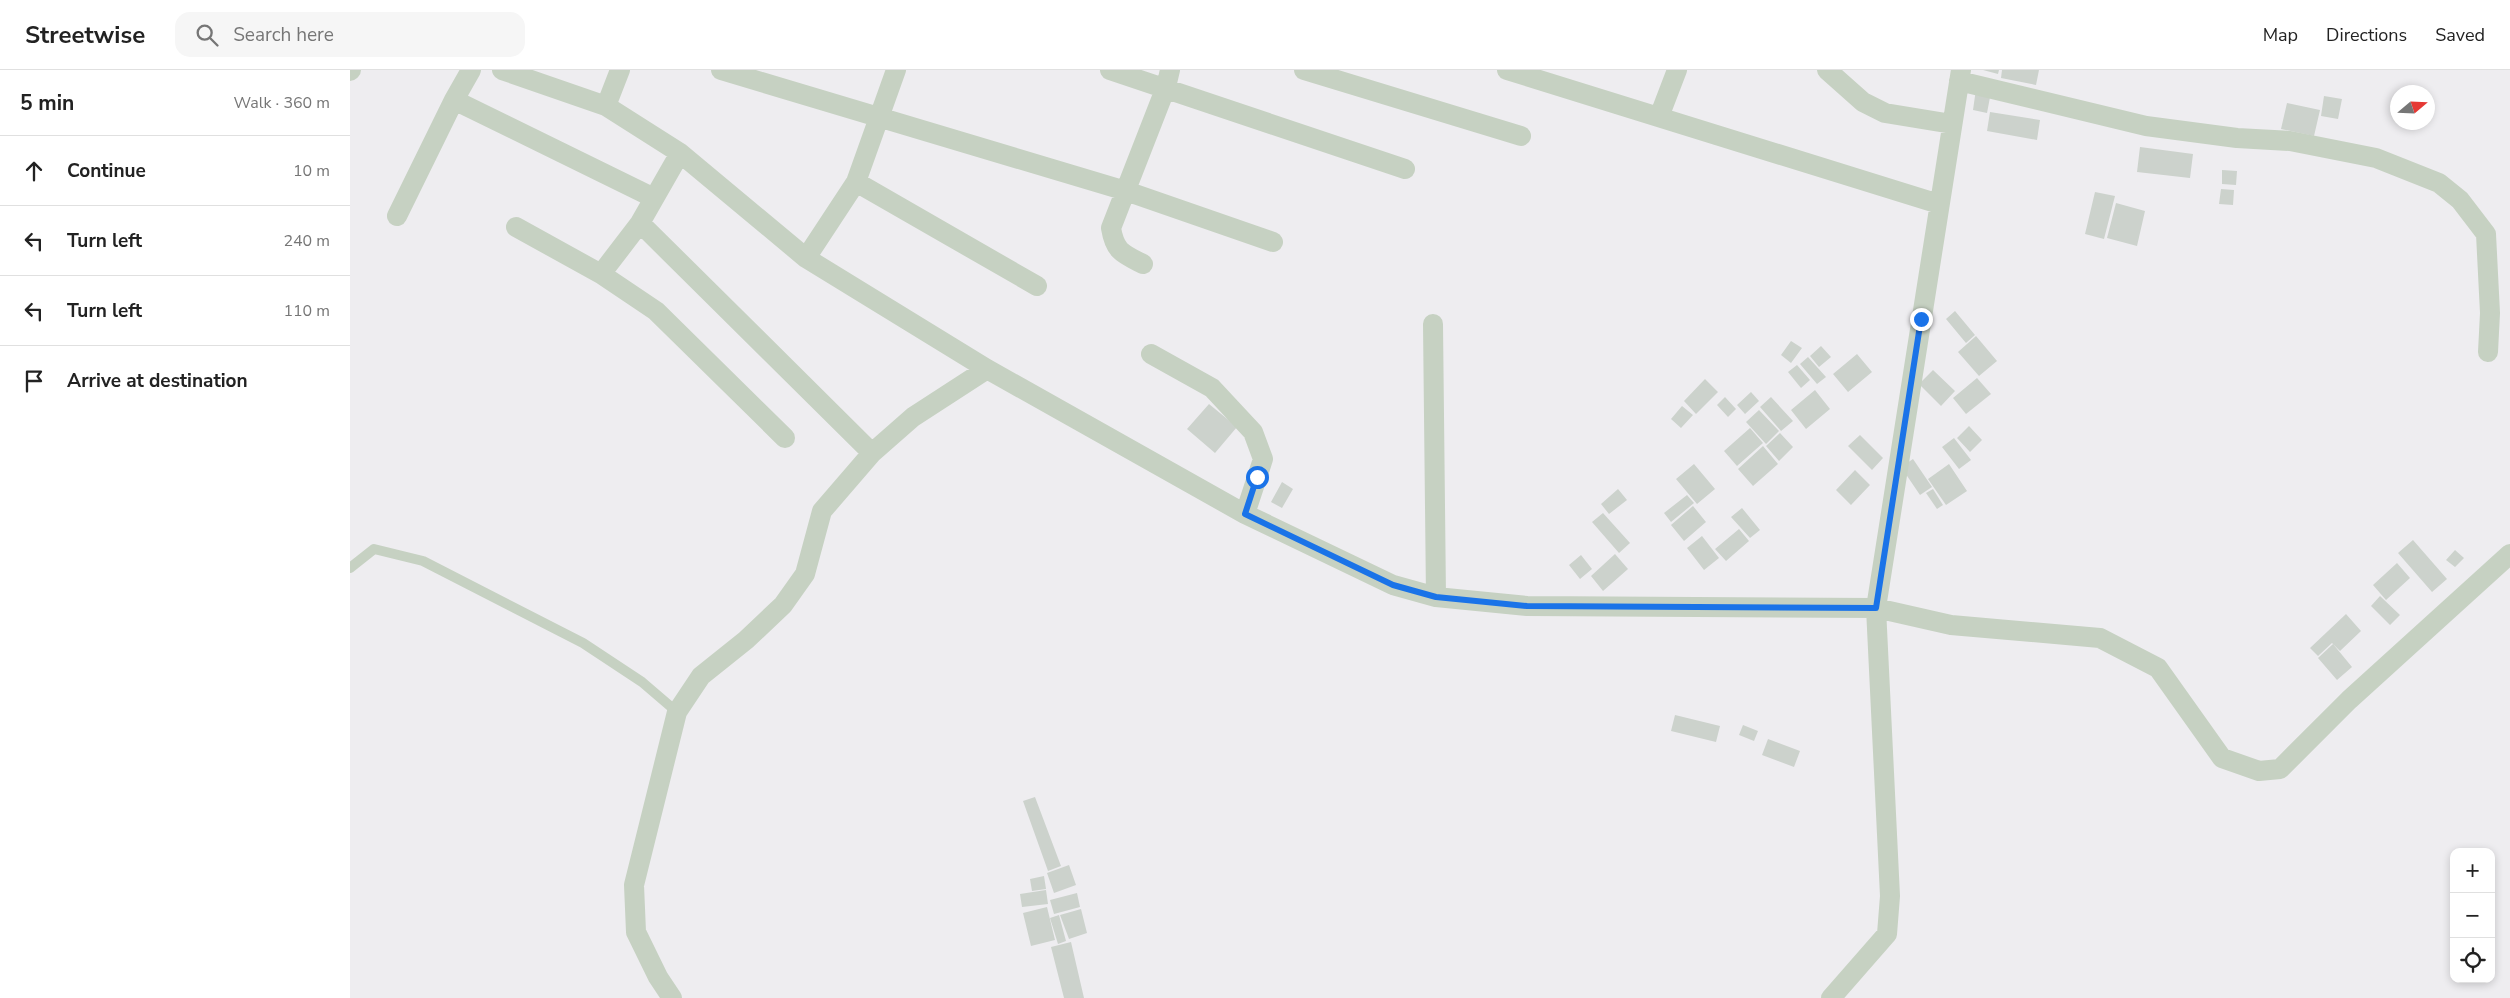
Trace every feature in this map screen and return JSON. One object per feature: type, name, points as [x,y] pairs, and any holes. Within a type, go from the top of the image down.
[{"type":"street","points":[[397,216],[454,100],[471,70]]},
{"type":"street","points":[[502,70],[555,78],[606,106],[680,152],[806,258],[987,369],[1245,514],[1393,585],[1436,597],[1527,606],[1876,608],[1952,625],[2100,638],[2158,668],[2222,758],[2259,770],[2280,769],[2349,700],[2510,554]]},
{"type":"street","points":[[606,106],[620,70]]},
{"type":"street","points":[[721,70],[1126,191],[1273,242]]},
{"type":"street","points":[[806,258],[856,182],[896,70]]},
{"type":"street","points":[[1110,70],[1168,79],[1405,169]]},
{"type":"street","points":[[1304,70],[1521,136]]},
{"type":"street","points":[[1507,70],[1940,204]]},
{"type":"street","points":[[1658,117],[1676,70]]},
{"type":"street","points":[[1827,70],[1862,102],[1885,113],[1952,124]]},
{"type":"street","points":[[1831,998],[1887,934],[1890,896],[1876,608],[1960,76],[2146,126],[2237,138],[2290,141],[2376,158],[2439,183],[2460,200],[2486,234],[2490,313],[2488,352]]},
{"type":"street","points":[[1142,264],[1120,252],[1113,240],[1112,228],[1168,79]]},
{"type":"street","points":[[454,100],[654,198]]},
{"type":"street","points":[[601,274],[640,223],[680,152]]},
{"type":"street","points":[[856,182],[1037,286]]},
{"type":"street","points":[[640,223],[872,453]]},
{"type":"street","points":[[516,227],[601,274],[656,311],[785,438]]},
{"type":"street","points":[[1433,324],[1436,597]]},
{"type":"street","points":[[1151,354],[1212,388],[1253,432],[1263,459],[1245,514]]},
{"type":"street","points":[[672,998],[658,977],[636,932],[634,885],[678,712],[701,676],[746,640],[783,605],[804,574],[822,511],[872,453],[913,417],[987,369]]},
{"type":"lane","points":[[350,568],[374,549],[424,561],[583,643],[642,682],[678,712]]},
{"type":"building","points":[[1983,70],[1999,70],[1998,74]]},
{"type":"building","points":[[2002,70],[2039,70],[2036,85],[2001,78]]},
{"type":"building","points":[[1976,89],[1991,92],[1987,113],[1973,110]]},
{"type":"building","points":[[2324,96],[2342,99],[2338,119],[2321,116]]},
{"type":"building","points":[[2287,103],[2320,110],[2314,136],[2281,129]]},
{"type":"building","points":[[1990,112],[2040,120],[2037,140],[1987,131]]},
{"type":"building","points":[[2140,147],[2193,154],[2190,178],[2137,172]]},
{"type":"building","points":[[2222,170],[2237,171],[2236,185],[2222,184]]},
{"type":"building","points":[[2221,189],[2234,190],[2233,205],[2219,204]]},
{"type":"building","points":[[2095,192],[2115,196],[2104,239],[2085,234]]},
{"type":"building","points":[[2116,203],[2145,211],[2137,246],[2107,238]]},
{"type":"building","points":[[1955,311],[1975,335],[1966,343],[1946,319]]},
{"type":"building","points":[[1976,336],[1997,361],[1979,376],[1958,352]]},
{"type":"building","points":[[1791,341],[1802,348],[1791,363],[1781,355]]},
{"type":"building","points":[[1821,346],[1831,357],[1819,367],[1810,356]]},
{"type":"building","points":[[1857,354],[1872,372],[1848,392],[1833,374]]},
{"type":"building","points":[[1808,357],[1826,377],[1817,384],[1800,364]]},
{"type":"building","points":[[1797,365],[1810,380],[1801,388],[1788,372]]},
{"type":"building","points":[[1933,370],[1955,391],[1941,406],[1919,384]]},
{"type":"building","points":[[1977,378],[1991,394],[1966,414],[1953,398]]},
{"type":"building","points":[[1705,379],[1718,392],[1696,414],[1684,401]]},
{"type":"building","points":[[1815,390],[1830,409],[1806,429],[1791,410]]},
{"type":"building","points":[[1751,392],[1759,401],[1745,414],[1737,405]]},
{"type":"building","points":[[1725,397],[1736,409],[1728,417],[1717,405]]},
{"type":"building","points":[[1771,397],[1793,421],[1781,431],[1760,407]]},
{"type":"building","points":[[1209,404],[1237,427],[1215,453],[1187,429]]},
{"type":"building","points":[[1682,406],[1693,415],[1681,428],[1671,419]]},
{"type":"building","points":[[1759,410],[1779,431],[1766,444],[1746,422]]},
{"type":"building","points":[[1969,426],[1982,440],[1970,452],[1957,438]]},
{"type":"building","points":[[1750,428],[1763,443],[1737,466],[1724,451]]},
{"type":"building","points":[[1780,433],[1793,447],[1779,461],[1766,446]]},
{"type":"building","points":[[1860,435],[1883,458],[1872,470],[1848,446]]},
{"type":"building","points":[[1954,438],[1971,460],[1959,469],[1942,447]]},
{"type":"building","points":[[1763,446],[1778,464],[1753,486],[1738,469]]},
{"type":"building","points":[[1913,459],[1932,487],[1920,495],[1901,467]]},
{"type":"building","points":[[1694,464],[1715,489],[1697,504],[1676,479]]},
{"type":"building","points":[[1949,464],[1967,491],[1946,505],[1928,479]]},
{"type":"building","points":[[1855,470],[1870,485],[1851,505],[1836,490]]},
{"type":"building","points":[[1282,482],[1293,489],[1282,508],[1271,502]]},
{"type":"building","points":[[1618,489],[1627,500],[1609,514],[1601,504]]},
{"type":"building","points":[[1933,489],[1943,505],[1937,509],[1926,493]]},
{"type":"building","points":[[1687,495],[1694,503],[1671,522],[1664,513]]},
{"type":"building","points":[[1693,506],[1706,522],[1684,541],[1671,525]]},
{"type":"building","points":[[1742,508],[1760,530],[1750,538],[1731,517]]},
{"type":"building","points":[[1603,513],[1630,543],[1619,553],[1592,522]]},
{"type":"building","points":[[1739,529],[1749,541],[1726,561],[1715,549]]},
{"type":"building","points":[[1702,536],[1719,558],[1704,570],[1687,548]]},
{"type":"building","points":[[2413,540],[2447,579],[2432,592],[2398,553]]},
{"type":"building","points":[[2455,550],[2464,558],[2455,567],[2446,560]]},
{"type":"building","points":[[1615,554],[1628,569],[1603,591],[1591,576]]},
{"type":"building","points":[[1581,555],[1592,569],[1580,579],[1569,565]]},
{"type":"building","points":[[2397,563],[2410,578],[2386,600],[2373,585]]},
{"type":"building","points":[[2380,596],[2400,615],[2390,625],[2371,606]]},
{"type":"building","points":[[2346,614],[2361,631],[2340,651],[2332,643],[2318,656],[2310,648]]},
{"type":"building","points":[[2333,644],[2352,667],[2337,680],[2318,658]]},
{"type":"building","points":[[1675,715],[1720,726],[1716,742],[1671,731]]},
{"type":"building","points":[[1743,725],[1758,731],[1754,741],[1739,735]]},
{"type":"building","points":[[1768,739],[1800,751],[1794,767],[1762,755]]},
{"type":"building","points":[[1035,797],[1061,866],[1048,871],[1023,801]]},
{"type":"building","points":[[1069,865],[1076,885],[1054,893],[1047,873]]},
{"type":"building","points":[[1044,876],[1046,889],[1032,891],[1030,879]]},
{"type":"building","points":[[1046,890],[1048,904],[1022,907],[1020,894]]},
{"type":"building","points":[[1077,893],[1080,907],[1054,914],[1050,900]]},
{"type":"building","points":[[1047,907],[1055,940],[1031,946],[1023,913]]},
{"type":"building","points":[[1081,909],[1087,933],[1069,939],[1060,915]]},
{"type":"building","points":[[1059,915],[1066,941],[1058,944],[1050,918]]},
{"type":"building","points":[[1071,942],[1084,998],[1064,998],[1051,947]]},
{"type":"route","points":[[1257,477],[1245,514],[1393,585],[1436,597],[1527,606],[1876,608],[1921,319]]}]
